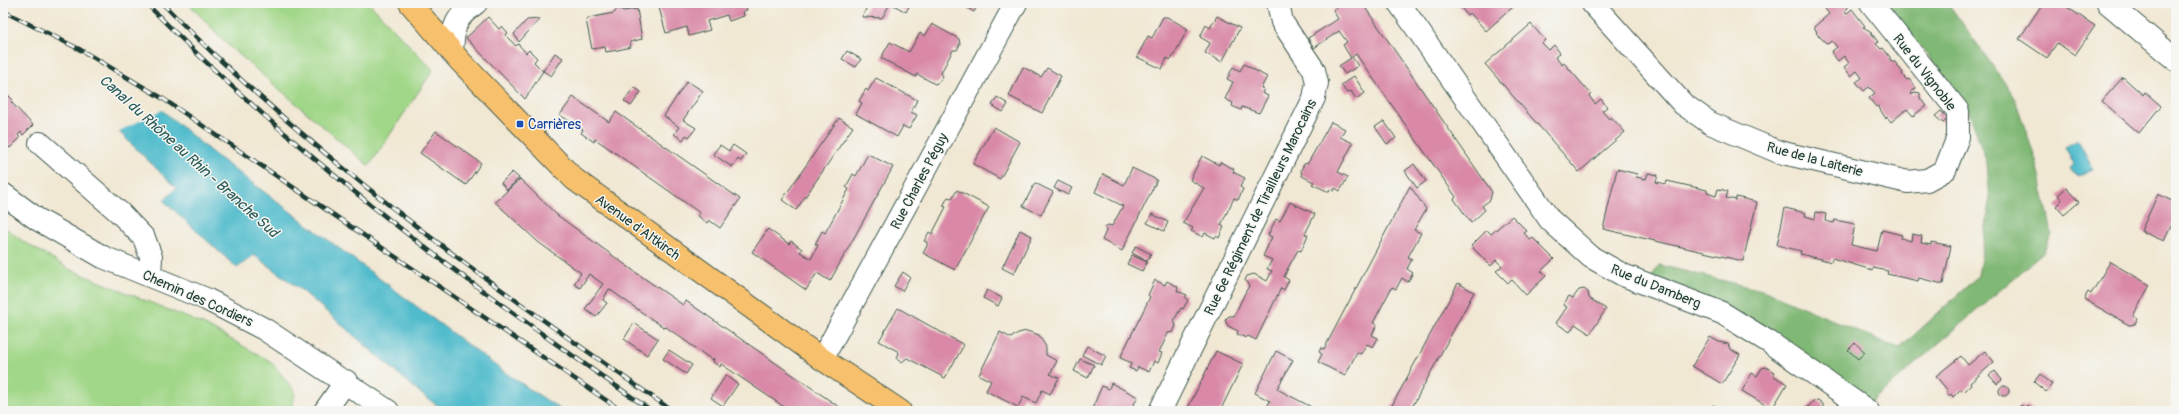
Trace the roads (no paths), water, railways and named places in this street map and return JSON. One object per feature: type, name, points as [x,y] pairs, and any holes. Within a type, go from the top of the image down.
[{"type":"main road","name":"Avenue d'Altkirch","points":[[415,4],[452,52],[546,152],[585,188],[822,359],[900,411]]},
{"type":"street","points":[[452,52],[453,31],[459,16],[476,3]]},
{"type":"street","name":"Rue Charles Péguy","points":[[822,359],[1016,3]]},
{"type":"street","name":"Rue 6e Régiment de Tirailleurs Marocains","points":[[1160,411],[1314,98],[1317,83],[1314,70],[1282,22],[1278,3]]},
{"type":"street","name":"Rue du Damberg","points":[[1399,3],[1550,220],[1576,245],[1591,257],[1623,275],[1722,313],[1769,342],[1868,411]]},
{"type":"street","name":"Rue de la Laiterie","points":[[1592,3],[1683,104],[1710,123],[1779,152],[1908,182],[1927,180],[1945,170]]},
{"type":"street","name":"Rue du Vignoble","points":[[1870,3],[1958,110],[1958,137],[1945,170]]},
{"type":"street","points":[[2108,3],[2176,60]]},
{"type":"street","points":[[40,143],[120,213],[144,238],[151,257],[150,276]]},
{"type":"street","name":"Chemin des Cordiers","points":[[3,194],[37,219],[103,257],[206,299],[264,329],[346,381],[388,411]]},
{"type":"street","points":[[325,411],[346,381]]},
{"type":"water","name":"Canal du Rhône au Rhin - Branche Sud","points":[[3,3],[65,3],[163,111],[215,155],[504,372],[563,411],[446,411],[425,397],[305,293],[254,255],[237,268],[164,201],[176,188],[99,112]]},
{"type":"water","points":[[2078,140],[2093,168],[2079,176],[2072,173],[2070,168],[2074,164],[2065,147]]},
{"type":"railway","points":[[146,3],[204,61],[264,116],[389,219],[453,269],[652,411]]},
{"type":"railway","points":[[162,3],[221,61],[281,116],[343,168],[473,269],[673,411]]},
{"type":"railway","points":[[3,11],[79,49],[162,98],[622,411]]},
{"type":"place","name":"Carrières","points":[[520,124]]}]
